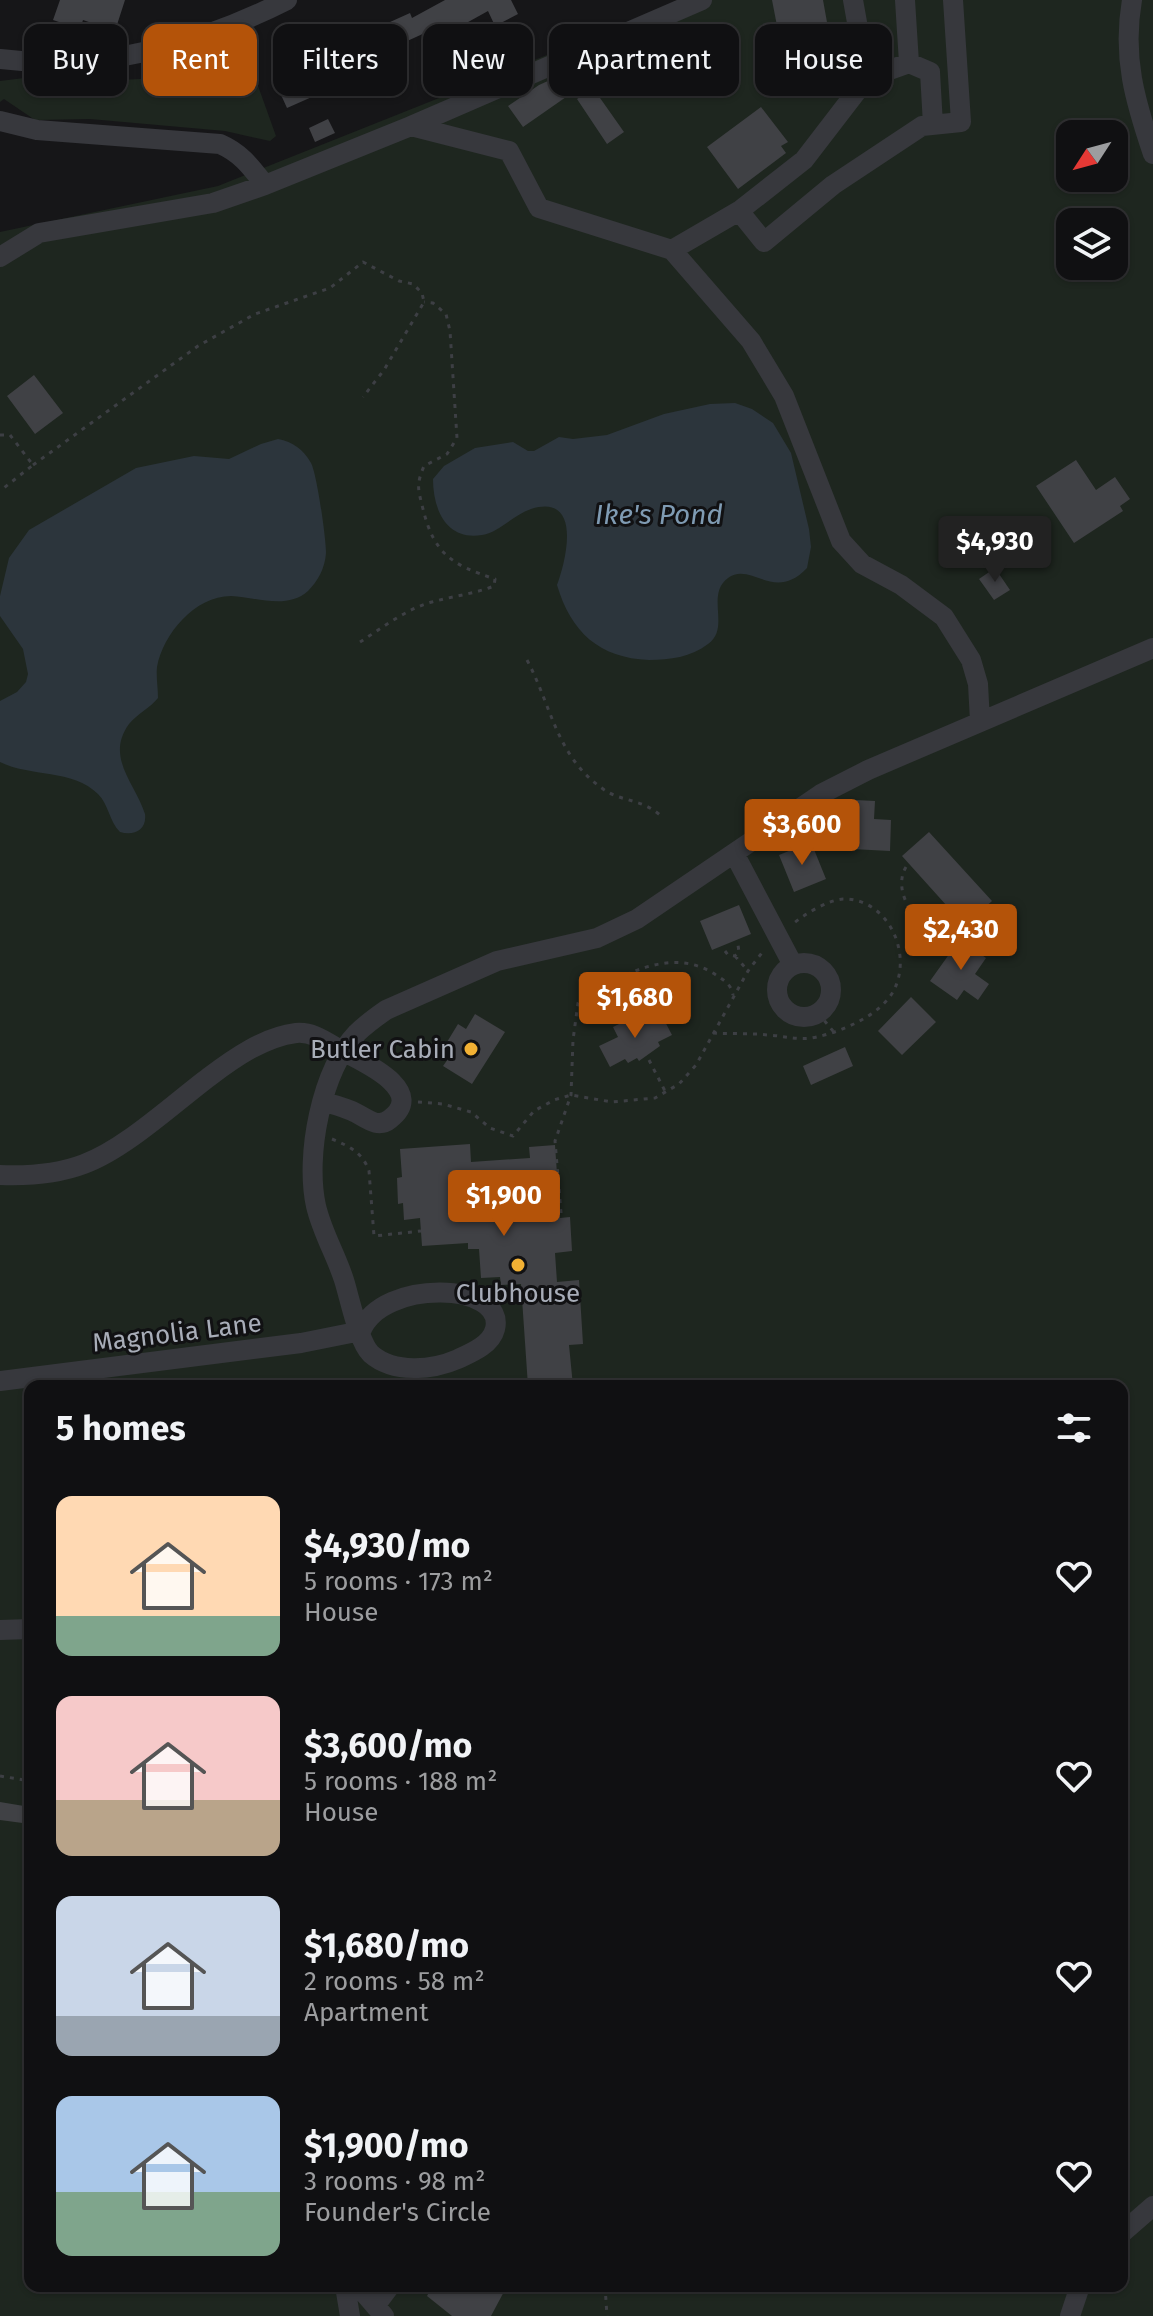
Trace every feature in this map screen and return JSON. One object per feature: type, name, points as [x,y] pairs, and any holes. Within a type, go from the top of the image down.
[{"type":"street","points":[[0,59],[75,62],[129,57],[198,38],[287,0]]},
{"type":"street","points":[[0,257],[39,233],[213,203],[265,185],[411,126],[702,0]]},
{"type":"street","points":[[853,0],[857,24]]},
{"type":"street","points":[[905,0],[909,63]]},
{"type":"street","points":[[739,211],[764,242],[833,185],[922,126],[961,122],[953,0]]},
{"type":"street","points":[[1132,0],[1128,65],[1153,154]]},
{"type":"street","points":[[892,69],[909,63],[930,72],[933,125]]},
{"type":"street","points":[[672,250],[739,211],[804,160],[853,96]]},
{"type":"street","points":[[0,121],[37,130],[220,144],[235,150],[246,160],[265,185]]},
{"type":"street","points":[[411,126],[509,151],[539,208],[672,250],[751,341],[784,396],[841,541],[862,564],[930,604],[958,637],[971,660],[978,684],[980,721]]},
{"type":"street","points":[[361,1331],[369,1316],[381,1306],[427,1292],[454,1294],[482,1303],[492,1311],[496,1322],[494,1334],[476,1350],[453,1361],[424,1368],[404,1367],[380,1360],[363,1344],[316,1206],[313,1185],[316,1132],[323,1102],[343,1052],[356,1034],[386,1010],[497,961],[597,938],[637,919],[821,794],[868,770],[1153,648]]},
{"type":"street","points":[[735,855],[793,965]]},
{"type":"street","points":[[811,964],[826,974],[830,982],[829,1000],[818,1013],[801,1017],[785,1009],[780,1002],[777,994],[780,976],[793,965],[811,964]]},
{"type":"street","points":[[0,1175],[22,1176],[84,1165],[104,1155],[229,1062],[251,1049],[296,1033],[317,1036],[391,1081],[401,1097],[399,1107],[390,1120],[375,1123],[323,1102]]},
{"type":"street","name":"Magnolia Lane","points":[[0,1381],[301,1343],[361,1331]]},
{"type":"street","points":[[0,1630],[24,1629]]},
{"type":"street","points":[[1128,2228],[1153,2206]]},
{"type":"street","points":[[346,2292],[350,2316]]},
{"type":"street","points":[[363,2292],[380,2311],[388,2292]]},
{"type":"street","points":[[1070,2316],[1078,2292]]},
{"type":"path","points":[[0,491],[198,346],[255,314],[330,288],[363,262],[399,281],[413,284],[422,293],[424,302],[384,370],[363,397]]},
{"type":"path","points":[[360,642],[431,602],[472,595],[494,586],[495,579],[452,561],[438,548],[428,532],[417,483],[424,466],[447,454],[457,438],[450,331],[446,314],[433,303],[424,302]]},
{"type":"path","points":[[0,435],[10,435],[33,465]]},
{"type":"path","points":[[527,660],[551,721],[576,765],[605,791],[640,802],[660,815]]},
{"type":"path","points":[[906,867],[901,881],[905,898],[919,920],[933,926],[954,921]]},
{"type":"path","points":[[409,1102],[443,1104],[471,1112],[490,1128],[513,1136],[534,1111],[571,1095],[612,1102],[655,1098],[679,1084],[696,1065],[713,1033],[733,996],[748,971],[778,935],[800,918],[837,900],[847,899],[862,902],[887,920],[893,930],[899,955],[898,979],[894,990],[876,1010],[833,1031],[802,1040],[713,1033]]},
{"type":"path","points":[[735,956],[739,952],[738,945]]},
{"type":"path","points":[[725,951],[735,956],[748,971]]},
{"type":"path","points":[[561,1213],[555,1141],[571,1095],[573,1040],[581,998],[627,975],[669,961],[708,970],[732,987],[733,996]]},
{"type":"path","points":[[595,991],[600,1000],[608,1000],[628,990],[631,981],[627,975]]},
{"type":"path","points":[[818,1013],[833,1031]]},
{"type":"path","points":[[649,1060],[666,1093]]},
{"type":"path","points":[[316,1132],[357,1152],[366,1162],[374,1236],[421,1231]]},
{"type":"path","points":[[0,1776],[24,1780]]},
{"type":"path","points":[[605,2292],[607,2316]]},
{"type":"shaded area","points":[[685,0],[1153,0],[1153,2316],[0,2316],[0,232],[218,186],[444,96],[533,96],[533,61],[549,54],[549,96],[739,96],[739,24],[625,24]]},
{"type":"shaded area","points":[[24,78],[24,96],[127,96],[127,80],[143,79],[143,96],[257,96],[257,83],[276,136],[270,141],[225,131],[90,119],[35,120],[4,99],[0,102],[0,81]]},
{"type":"water","name":"Ike's Pond","points":[[735,403],[752,409],[773,423],[791,453],[809,529],[811,547],[807,568],[784,582],[745,574],[728,578],[718,593],[718,629],[715,637],[687,655],[657,660],[631,658],[602,648],[579,629],[557,585],[564,561],[567,532],[558,511],[547,507],[531,509],[489,533],[470,536],[451,528],[439,511],[433,479],[444,466],[475,448],[513,442],[534,451],[559,437],[573,439],[607,435],[664,414],[710,404]]},
{"type":"water","points":[[278,439],[293,444],[311,463],[326,545],[323,569],[312,587],[300,597],[281,601],[231,596],[218,598],[193,610],[174,630],[160,654],[157,667],[158,698],[129,724],[120,748],[124,770],[145,814],[142,828],[135,832],[120,832],[105,803],[88,786],[0,762],[0,701],[17,692],[26,682],[28,674],[23,649],[0,616],[0,596],[9,558],[29,530],[136,468],[194,456],[229,459]]},
{"type":"building","points":[[60,0],[125,0],[117,24],[95,24],[83,20],[82,24],[65,24],[53,20]]},
{"type":"building","points":[[445,0],[511,0],[518,14],[499,24],[494,24],[488,11],[465,24],[423,24],[423,34],[407,41],[407,24],[386,24],[410,13],[412,18]]},
{"type":"building","points":[[772,0],[823,0],[827,24],[777,24]]},
{"type":"building","points":[[549,81],[549,96],[568,96],[523,127],[508,106],[523,96],[533,96],[533,89]]},
{"type":"building","points":[[282,96],[314,96],[287,108]]},
{"type":"building","points":[[599,96],[624,132],[607,144],[577,99]]},
{"type":"building","points":[[761,107],[788,142],[781,146],[786,153],[738,189],[707,147]]},
{"type":"building","points":[[328,119],[335,133],[315,142],[309,128]]},
{"type":"building","points":[[34,375],[63,413],[35,434],[7,396]]},
{"type":"building","points":[[1076,460],[1096,490],[1115,477],[1130,499],[1120,506],[1123,511],[1074,543],[1036,486]]},
{"type":"building","points":[[995,568],[1010,590],[994,600],[979,579]]},
{"type":"building","points":[[855,800],[875,801],[874,819],[891,820],[890,851],[833,848],[834,815],[854,816]]},
{"type":"building","points":[[929,832],[992,901],[965,926],[902,856]]},
{"type":"building","points":[[811,842],[826,879],[794,892],[779,855]]},
{"type":"building","points":[[739,905],[751,934],[712,950],[700,921]]},
{"type":"building","points":[[960,939],[986,958],[975,974],[989,984],[978,1000],[964,990],[957,1000],[930,981]]},
{"type":"building","points":[[911,997],[936,1022],[902,1055],[878,1031]]},
{"type":"building","name":"Butler Cabin","points":[[475,1014],[505,1032],[472,1084],[443,1066],[453,1052],[444,1047],[458,1024],[466,1029]]},
{"type":"building","points":[[661,1014],[672,1035],[658,1042],[660,1046],[639,1061],[637,1058],[628,1063],[625,1059],[610,1067],[599,1046],[618,1037],[613,1027],[635,1016],[640,1025]]},
{"type":"building","points":[[845,1047],[853,1066],[811,1085],[803,1066]]},
{"type":"building","name":"Clubhouse","points":[[470,1144],[471,1162],[530,1158],[529,1147],[555,1145],[560,1218],[570,1217],[572,1251],[555,1253],[557,1282],[579,1280],[583,1344],[569,1345],[572,1380],[528,1380],[521,1284],[501,1285],[500,1277],[481,1278],[479,1249],[468,1249],[468,1243],[422,1246],[420,1218],[404,1220],[403,1203],[398,1204],[397,1178],[402,1177],[400,1149]]},
{"type":"building","points":[[0,1802],[24,1806],[24,1823],[0,1820]]},
{"type":"building","points":[[429,2292],[504,2292],[491,2316],[452,2316],[427,2296]]},
{"type":"place","name":"Butler Cabin","points":[[471,1049]]},
{"type":"place","name":"Clubhouse","points":[[518,1265]]}]
